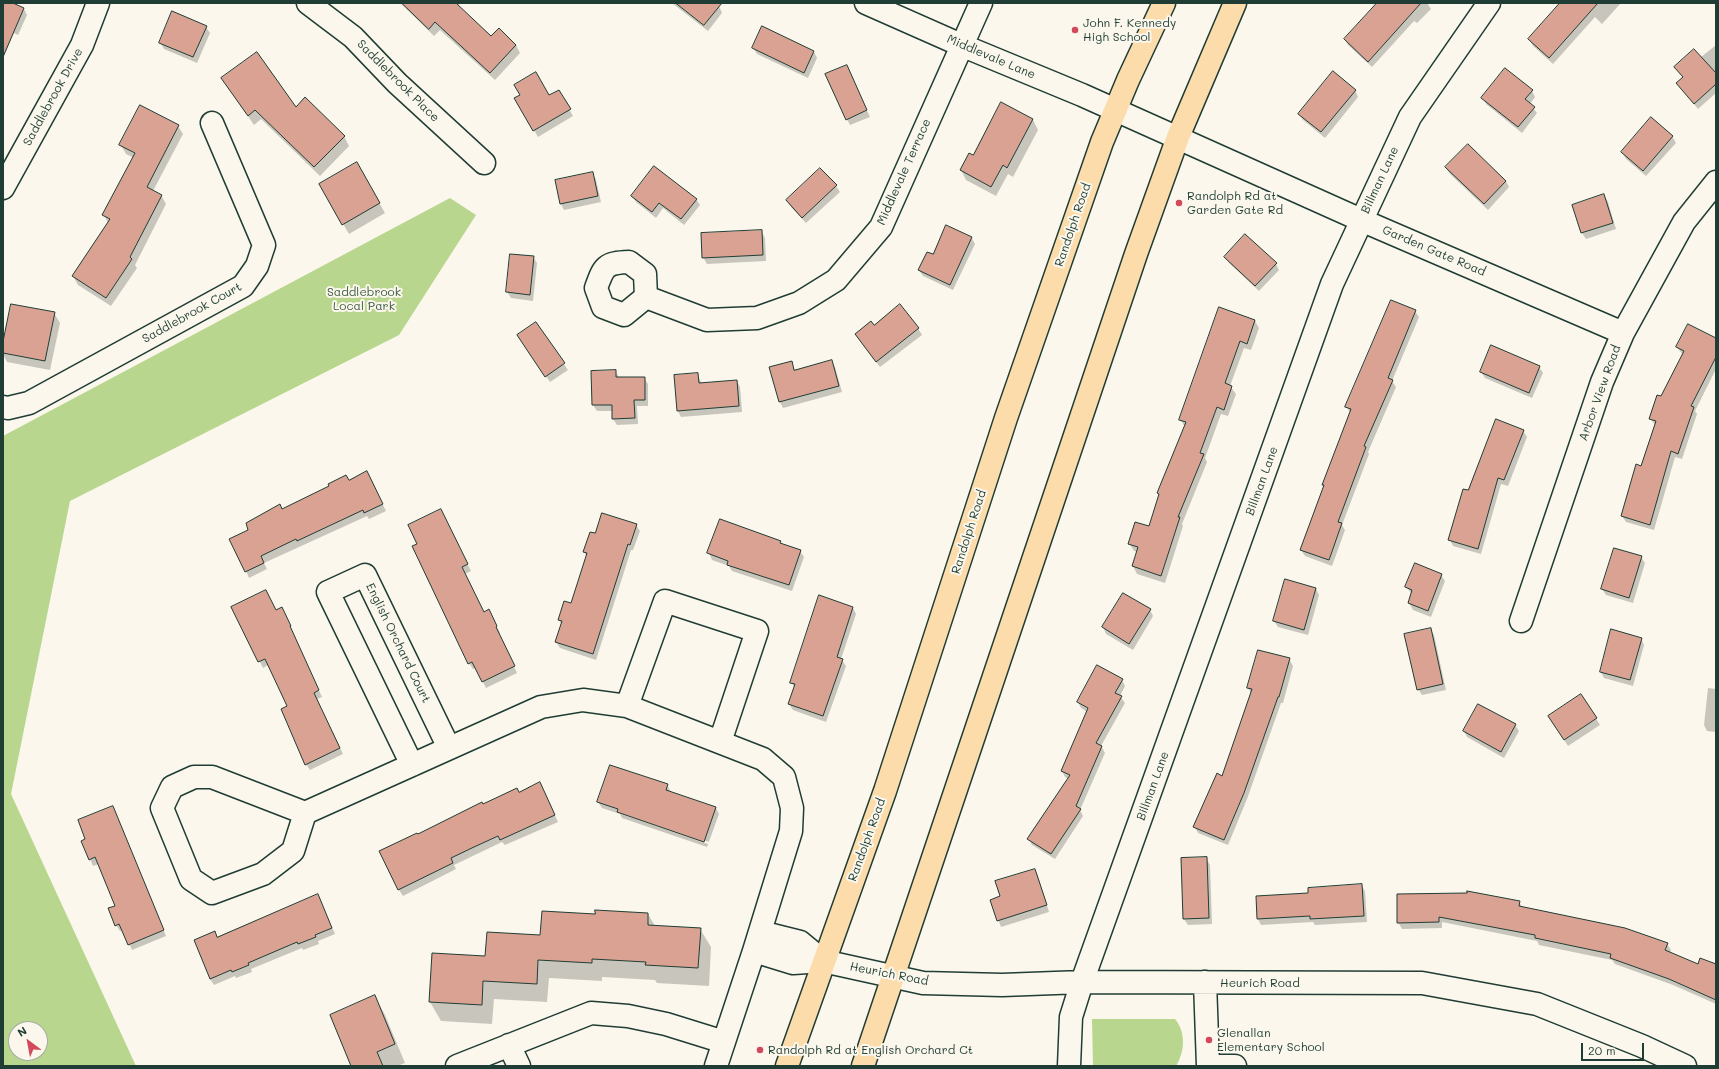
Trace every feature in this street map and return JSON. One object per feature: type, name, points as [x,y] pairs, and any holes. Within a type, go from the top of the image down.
[{"type":"main road","name":"Randolph Road","points":[[787,1066],[823,961],[885,791],[1006,418],[1102,142],[1128,80],[1164,3]]},
{"type":"main road","points":[[863,1066],[1131,270],[1178,138],[1235,3]]},
{"type":"street","name":"Saddlebrook Drive","points":[[3,188],[82,45],[98,3]]},
{"type":"street","name":"Saddlebrook Place","points":[[308,3],[353,37],[397,83],[484,163]]},
{"type":"street","name":"Middlevale Lane","points":[[866,3],[1115,110]]},
{"type":"street","name":"Middlevale Terrace","points":[[646,298],[707,320],[757,318],[799,303],[836,280],[881,227],[981,3]]},
{"type":"street","name":"Billman Lane","points":[[1069,1066],[1071,1017],[1082,982],[1332,284],[1410,118],[1489,3]]},
{"type":"street","name":"Garden Gate Road","points":[[1115,110],[1361,220],[1623,333]]},
{"type":"street","name":"Saddlebrook Court","points":[[3,407],[8,408],[29,403],[243,286],[257,266],[264,245],[212,123]]},
{"type":"street","name":"Arbor View Road","points":[[1521,621],[1602,382],[1623,333],[1684,222],[1716,182]]},
{"type":"street","name":"English Orchard Court","points":[[412,765],[328,592],[365,575],[449,748]]},
{"type":"street","points":[[627,706],[665,601],[757,631],[720,742]]},
{"type":"street","points":[[305,813],[293,851],[263,874],[212,893],[191,879],[162,808],[172,787],[194,776],[212,777],[305,813],[541,707],[583,700],[627,706],[763,759],[784,777],[792,808],[791,831],[716,1066]]},
{"type":"street","points":[[757,941],[800,942],[823,961]]},
{"type":"street","name":"Heurich Road","points":[[823,961],[922,983],[1002,985],[1082,982],[1422,983],[1537,1004],[1642,1046],[1685,1066]]},
{"type":"street","points":[[1205,982],[1208,1066]]},
{"type":"street","points":[[456,1066],[591,1013],[628,1016],[666,1024],[724,1042]]},
{"type":"street","points":[[509,1045],[519,1066]]},
{"type":"street","points":[[1219,1066],[1236,1066]]},
{"type":"green space","name":"Saddlebrook Local Park","points":[[450,198],[476,215],[399,335],[70,501],[11,794],[136,1066],[3,1066],[3,436]]},
{"type":"green space","points":[[1092,1019],[1175,1019],[1179,1024],[1183,1036],[1183,1048],[1176,1066],[1093,1066]]},
{"type":"building","points":[[3,3],[13,3],[24,8],[3,57]]},
{"type":"building","points":[[402,3],[456,3],[491,36],[499,28],[516,45],[490,73],[435,22],[429,29]]},
{"type":"building","points":[[676,3],[722,3],[704,25]]},
{"type":"building","points":[[1377,3],[1421,3],[1368,62],[1344,39]]},
{"type":"building","points":[[1560,3],[1598,3],[1549,58],[1528,39]]},
{"type":"building","points":[[172,11],[207,26],[193,57],[159,43]]},
{"type":"building","points":[[762,26],[814,51],[804,73],[752,48]]},
{"type":"building","points":[[1694,49],[1716,73],[1716,84],[1694,104],[1676,83],[1683,77],[1674,67]]},
{"type":"building","points":[[257,52],[296,107],[305,97],[345,136],[314,167],[255,110],[248,116],[221,78]]},
{"type":"building","points":[[847,65],[867,110],[846,120],[825,74]]},
{"type":"building","points":[[1505,68],[1533,90],[1525,99],[1535,107],[1518,127],[1481,98]]},
{"type":"building","points":[[1333,71],[1356,90],[1321,132],[1298,114]]},
{"type":"building","points":[[536,72],[549,95],[559,90],[571,109],[533,131],[514,98],[520,95],[514,85]]},
{"type":"building","points":[[1001,102],[1033,119],[1007,168],[1003,165],[991,187],[960,170],[969,153],[973,155]]},
{"type":"building","points":[[140,105],[179,125],[147,187],[162,195],[130,257],[132,259],[106,298],[72,276],[110,219],[102,215],[135,153],[119,145]]},
{"type":"building","points":[[1651,117],[1673,136],[1643,171],[1621,152]]},
{"type":"building","points":[[1468,144],[1506,181],[1484,204],[1445,167]]},
{"type":"building","points":[[357,162],[380,203],[342,225],[319,184]]},
{"type":"building","points":[[654,166],[697,199],[681,219],[659,203],[652,212],[631,196]]},
{"type":"building","points":[[820,168],[837,185],[802,218],[786,200]]},
{"type":"building","points":[[593,172],[598,196],[560,204],[555,180]]},
{"type":"building","points":[[1604,194],[1613,223],[1581,233],[1572,205]]},
{"type":"building","points":[[946,225],[972,237],[950,285],[918,270],[927,252],[933,254]]},
{"type":"building","points":[[762,230],[763,255],[702,258],[701,233]]},
{"type":"building","points":[[1245,234],[1277,263],[1255,286],[1224,257]]},
{"type":"building","points":[[510,254],[534,256],[530,295],[506,292]]},
{"type":"building","points":[[1391,300],[1416,310],[1388,378],[1393,380],[1364,446],[1366,447],[1338,522],[1342,523],[1329,560],[1300,550],[1324,485],[1322,485],[1351,409],[1345,407]]},
{"type":"building","points":[[11,304],[55,312],[45,361],[3,353],[3,342]]},
{"type":"building","points":[[900,304],[919,328],[876,362],[855,334],[871,321],[874,325]]},
{"type":"building","points":[[1219,307],[1255,320],[1247,344],[1240,341],[1225,383],[1232,386],[1224,410],[1217,407],[1200,453],[1204,454],[1178,517],[1180,517],[1161,576],[1132,566],[1138,547],[1128,544],[1135,522],[1149,526],[1159,494],[1157,493],[1186,422],[1179,420]]},
{"type":"building","points":[[536,322],[565,363],[545,377],[517,335]]},
{"type":"building","points":[[1688,324],[1716,338],[1716,357],[1691,406],[1694,407],[1678,454],[1671,451],[1650,525],[1621,516],[1636,464],[1641,466],[1656,421],[1649,419],[1657,395],[1661,396],[1684,351],[1676,347]]},
{"type":"building","points":[[1491,345],[1540,366],[1529,393],[1480,372]]},
{"type":"building","points":[[832,360],[839,386],[779,402],[769,367],[792,361],[794,370]]},
{"type":"building","points":[[616,370],[616,377],[645,377],[645,400],[634,400],[635,418],[612,419],[612,405],[592,405],[591,371]]},
{"type":"building","points":[[698,373],[699,383],[737,380],[739,406],[677,411],[674,375]]},
{"type":"building","points":[[1496,419],[1524,430],[1504,480],[1498,478],[1478,549],[1448,540],[1463,489],[1468,490]]},
{"type":"building","points":[[367,471],[383,504],[364,513],[363,510],[261,556],[264,563],[245,572],[229,539],[248,530],[246,523],[280,504],[282,509],[329,486],[328,484],[346,475],[349,480]]},
{"type":"building","points":[[441,509],[468,564],[462,567],[484,612],[489,609],[515,666],[482,682],[472,662],[468,664],[412,546],[417,544],[408,525]]},
{"type":"building","points":[[602,513],[637,524],[630,545],[628,544],[593,654],[555,642],[562,621],[558,620],[564,601],[571,603],[587,553],[583,552],[590,532],[595,533]]},
{"type":"building","points":[[720,519],[781,541],[780,543],[801,550],[789,585],[727,565],[728,561],[707,553]]},
{"type":"building","points":[[1614,548],[1642,556],[1629,598],[1601,589]]},
{"type":"building","points":[[1415,563],[1442,574],[1428,611],[1408,603],[1412,590],[1405,587]]},
{"type":"building","points":[[1285,579],[1316,588],[1304,630],[1273,621]]},
{"type":"building","points":[[266,590],[276,610],[282,607],[291,626],[319,690],[314,693],[340,748],[305,765],[281,709],[287,706],[265,659],[258,662],[231,607]]},
{"type":"building","points":[[1123,593],[1151,609],[1129,644],[1102,627]]},
{"type":"building","points":[[819,595],[853,607],[837,657],[843,659],[823,716],[788,704],[795,684],[790,683]]},
{"type":"building","points":[[1431,628],[1443,684],[1417,690],[1404,634]]},
{"type":"building","points":[[1611,629],[1642,638],[1630,680],[1600,672]]},
{"type":"building","points":[[1258,650],[1290,658],[1279,697],[1244,793],[1224,840],[1193,827],[1217,773],[1222,776],[1252,689],[1247,688]]},
{"type":"building","points":[[1097,665],[1123,679],[1115,693],[1122,696],[1096,743],[1102,746],[1076,806],[1081,809],[1051,854],[1027,839],[1070,775],[1061,771],[1088,708],[1077,702]]},
{"type":"building","points":[[1581,694],[1597,718],[1564,740],[1548,716]]},
{"type":"building","points":[[1478,704],[1516,724],[1501,752],[1463,731]]},
{"type":"building","points":[[610,765],[668,784],[666,790],[716,807],[704,842],[617,812],[618,809],[597,802]]},
{"type":"building","points":[[540,782],[555,815],[500,840],[498,836],[474,847],[451,858],[453,863],[398,890],[379,851],[417,833],[418,834],[482,802],[483,804],[517,788],[519,792]]},
{"type":"building","points":[[113,806],[164,930],[128,945],[119,924],[115,926],[108,908],[115,906],[95,857],[89,860],[81,841],[85,839],[78,820]]},
{"type":"building","points":[[1207,857],[1209,918],[1183,919],[1181,858]]},
{"type":"building","points":[[1035,869],[1047,905],[997,921],[990,900],[1000,896],[995,881]]},
{"type":"building","points":[[1362,884],[1364,916],[1310,919],[1310,916],[1257,919],[1256,896],[1308,893],[1308,888]]},
{"type":"building","points":[[1467,891],[1520,901],[1519,906],[1625,928],[1668,943],[1665,950],[1698,964],[1700,958],[1716,964],[1716,1000],[1669,979],[1610,958],[1611,954],[1535,938],[1535,935],[1439,917],[1439,922],[1397,923],[1397,894],[1467,893]]},
{"type":"building","points":[[318,894],[332,928],[315,935],[316,937],[298,944],[297,942],[248,963],[249,965],[232,972],[231,970],[210,979],[194,940],[215,931],[217,937]]},
{"type":"building","points":[[595,910],[648,913],[648,925],[701,928],[698,968],[645,965],[646,962],[592,959],[592,963],[538,960],[537,984],[483,981],[482,1005],[429,1002],[432,953],[485,956],[487,932],[540,935],[542,911],[595,914]]},
{"type":"building","points":[[375,995],[395,1044],[377,1052],[383,1066],[351,1066],[330,1015]]},
{"type":"place","name":"John F. Kennedy High School","points":[[1075,30]]},
{"type":"place","name":"Randolph Rd at Garden Gate Rd","points":[[1179,203]]},
{"type":"place","name":"Glenallan Elementary School","points":[[1209,1040]]},
{"type":"place","name":"Randolph Rd at English Orchard Ct","points":[[760,1050]]}]
